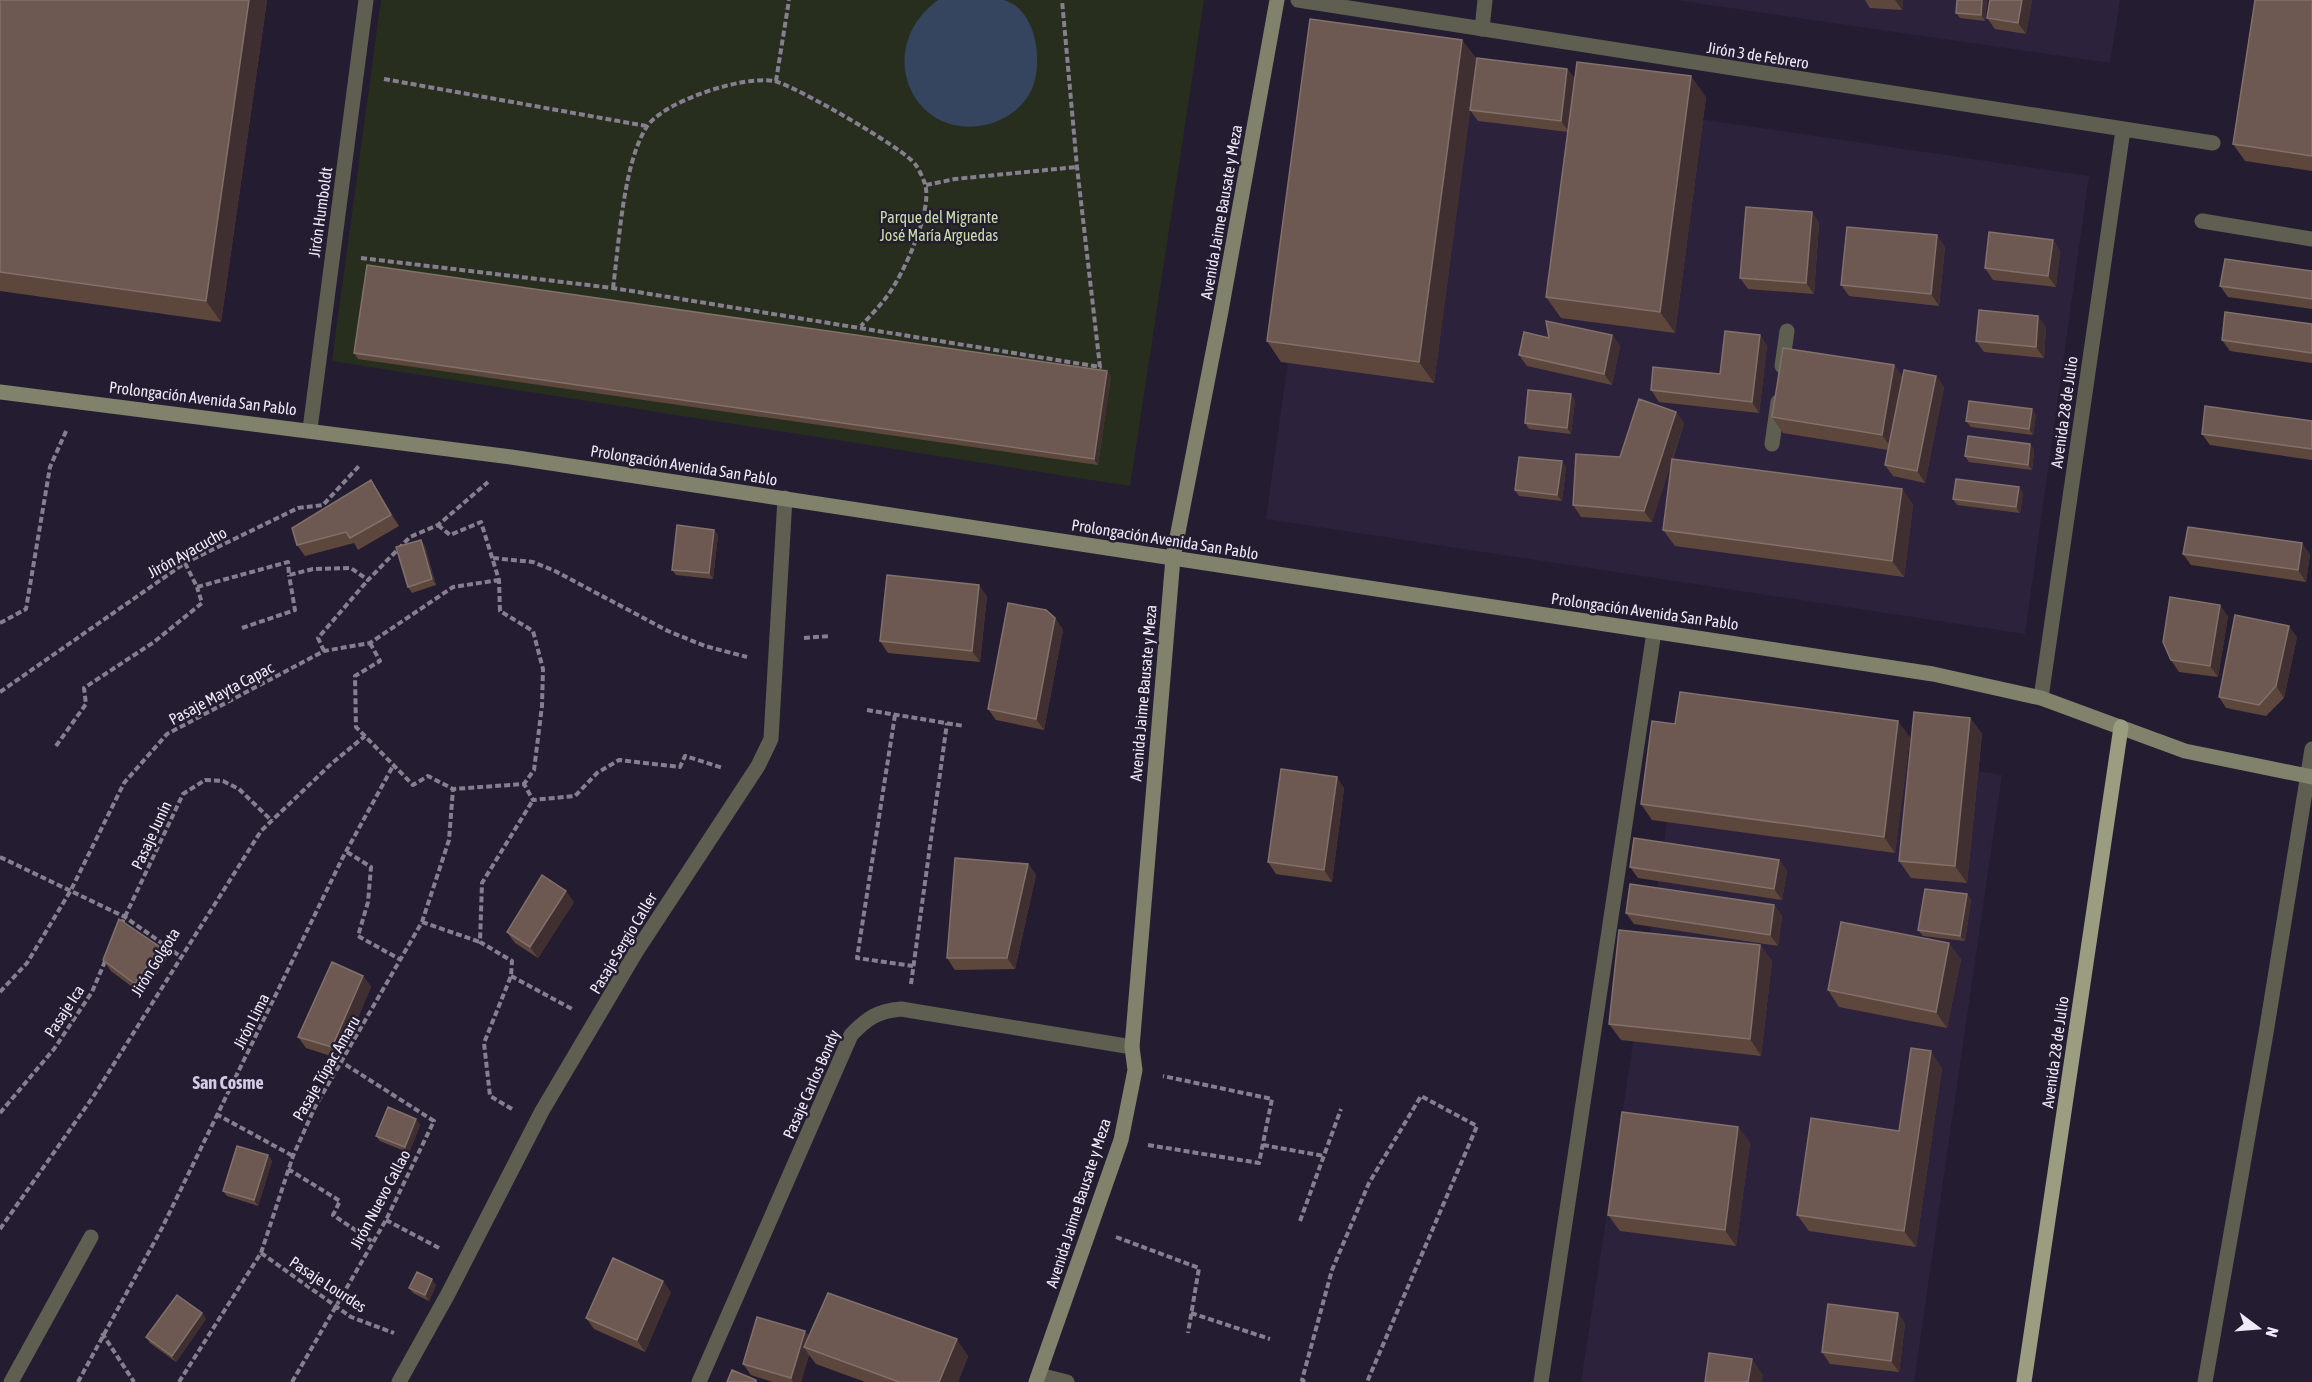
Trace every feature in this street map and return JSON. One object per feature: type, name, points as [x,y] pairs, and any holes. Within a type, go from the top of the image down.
[{"type":"main road","name":"Avenida 28 de Julio","points":[[2024,1382],[2121,728]]},
{"type":"street","name":"Jirón Humboldt","points":[[310,429],[366,0]]},
{"type":"street","name":"Avenida Jaime Bausate y Meza","points":[[1038,1378],[1121,1140],[1135,1070],[1132,1047],[1173,558],[1221,311],[1277,0]]},
{"type":"street","name":"Jirón 3 de Febrero","points":[[1298,0],[2213,143]]},
{"type":"street","points":[[1482,29],[1485,0]]},
{"type":"street","name":"Avenida 28 de Julio","points":[[2041,698],[2123,130]]},
{"type":"street","points":[[2202,221],[2312,238]]},
{"type":"street","points":[[1772,444],[1787,331]]},
{"type":"street","name":"Prolongación Avenida San Pablo","points":[[0,392],[310,429],[511,457],[1933,674],[2041,698],[2185,751],[2310,777]]},
{"type":"street","name":"Pasaje Sergio Caller","points":[[399,1382],[536,1124],[636,952],[751,777],[771,738],[785,498]]},
{"type":"street","points":[[1541,1382],[1654,632]]},
{"type":"street","points":[[2205,1382],[2310,777],[2312,749]]},
{"type":"street","name":"Pasaje Carlos Bondy","points":[[699,1382],[851,1035],[866,1018],[885,1010],[909,1010],[1132,1047]]},
{"type":"street","points":[[11,1382],[91,1237]]},
{"type":"street","points":[[1038,1378],[1066,1382]]},
{"type":"path","points":[[776,81],[789,0]]},
{"type":"path","points":[[351,257],[613,288],[1100,367],[1077,167],[1062,0]]},
{"type":"path","points":[[378,78],[646,126]]},
{"type":"path","points":[[613,288],[629,175],[646,126],[678,102],[744,80],[776,81],[892,143],[915,163],[926,185],[926,204],[908,258],[889,294],[861,327]]},
{"type":"path","points":[[926,185],[955,179],[1077,167]]},
{"type":"path","points":[[0,623],[26,609],[50,467],[78,401]]},
{"type":"path","name":"Jirón Ayacucho","points":[[0,692],[185,563],[298,508],[323,505],[384,439]]},
{"type":"path","points":[[324,651],[318,638],[368,580],[410,537],[438,525],[480,492],[511,457]]},
{"type":"path","points":[[438,525],[450,535],[482,522],[500,580],[500,611],[533,631],[543,669],[542,706],[534,770],[524,784]]},
{"type":"path","points":[[493,558],[533,562],[555,571],[668,631],[705,646],[749,657],[777,659]]},
{"type":"path","points":[[197,587],[288,562],[295,610],[242,628]]},
{"type":"path","points":[[56,746],[86,705],[84,687],[154,642],[202,603],[185,563]]},
{"type":"path","points":[[289,575],[313,569],[351,568],[368,580]]},
{"type":"path","name":"Pasaje Mayta Capac","points":[[0,992],[27,963],[71,890],[124,783],[167,734],[324,651],[370,643],[453,587],[500,580]]},
{"type":"path","points":[[370,643],[380,660],[355,676],[356,727],[413,785],[428,776],[453,789],[524,784]]},
{"type":"path","points":[[867,710],[964,726]]},
{"type":"path","points":[[895,715],[857,958],[913,966]]},
{"type":"path","points":[[909,1010],[913,966],[947,723]]},
{"type":"path","name":"Jirón Golgota","points":[[0,1229],[93,1097],[261,831],[331,764],[365,736]]},
{"type":"path","points":[[533,800],[575,796],[597,773],[619,760],[680,767],[685,756],[751,777]]},
{"type":"path","name":"Jirón Lima","points":[[78,1382],[102,1333],[162,1228],[216,1114],[272,1007],[347,852],[393,766]]},
{"type":"path","name":"Pasaje Junín","points":[[124,917],[183,794],[205,780],[223,782],[239,789],[272,821]]},
{"type":"path","points":[[524,784],[533,800]]},
{"type":"path","name":"Pasaje Túpac Amaru","points":[[179,1382],[261,1253],[292,1156],[315,1107],[343,1063],[422,922],[449,840],[453,789]]},
{"type":"path","points":[[480,942],[482,883],[533,800]]},
{"type":"path","points":[[347,852],[371,867],[368,902],[358,936],[401,960]]},
{"type":"path","points":[[0,857],[124,917],[180,956]]},
{"type":"path","points":[[120,928],[124,917]]},
{"type":"path","points":[[422,922],[480,942],[512,961],[511,976],[484,1043],[490,1096],[536,1124]]},
{"type":"path","name":"Pasaje Ica","points":[[0,1113],[54,1048],[92,992],[111,949]]},
{"type":"path","points":[[511,976],[596,1022]]},
{"type":"path","name":"Jirón Nuevo Callao","points":[[292,1382],[334,1306],[386,1220],[434,1121],[343,1063]]},
{"type":"path","points":[[1121,1140],[1259,1163],[1272,1099],[1135,1070]]},
{"type":"path","points":[[1305,1382],[1302,1380],[1332,1269],[1370,1183],[1421,1096],[1477,1126],[1367,1382]]},
{"type":"path","points":[[1300,1221],[1341,1109]]},
{"type":"path","points":[[216,1114],[292,1156]]},
{"type":"path","points":[[1263,1144],[1324,1156]]},
{"type":"path","points":[[288,1169],[340,1202],[333,1215],[373,1242]]},
{"type":"path","points":[[386,1220],[464,1260]]},
{"type":"path","points":[[1090,1227],[1199,1268],[1188,1333]]},
{"type":"path","name":"Pasaje Lourdes","points":[[261,1253],[351,1317],[419,1343]]},
{"type":"path","points":[[1191,1313],[1270,1339]]},
{"type":"path","points":[[102,1333],[134,1382]]},
{"type":"shaded area","points":[[1675,0],[2120,0],[2110,63]]},
{"type":"shaded area","points":[[1329,65],[2089,176],[2025,634],[1266,519]]},
{"type":"shaded area","points":[[1682,725],[2002,775],[1914,1382],[1581,1382]]},
{"type":"green space","name":"Parque del Migrante José María Arguedas","points":[[381,0],[1204,0],[1130,486],[332,361]]},
{"type":"water","points":[[938,0],[1003,0],[1014,5],[1024,14],[1035,38],[1037,67],[1035,80],[1028,97],[1008,116],[989,124],[962,126],[940,120],[922,106],[910,88],[905,66],[907,43],[918,20]]},
{"type":"building","points":[[0,0],[249,0],[206,301],[0,272]]},
{"type":"building","points":[[1957,0],[1982,0],[1981,15],[1956,13]]},
{"type":"building","points":[[1990,0],[2022,0],[2018,23],[1987,18]]},
{"type":"building","points":[[2255,0],[2312,0],[2312,156],[2233,144]]},
{"type":"building","points":[[1310,19],[1462,40],[1419,362],[1267,341]]},
{"type":"building","points":[[1477,58],[1567,69],[1561,121],[1470,110]]},
{"type":"building","points":[[1577,62],[1691,76],[1660,312],[1546,297]]},
{"type":"building","points":[[1746,207],[1812,212],[1806,283],[1740,278]]},
{"type":"building","points":[[1847,227],[1937,235],[1931,294],[1841,285]]},
{"type":"building","points":[[1989,232],[2053,240],[2048,276],[1985,268]]},
{"type":"building","points":[[2225,259],[2312,271],[2312,299],[2220,286]]},
{"type":"building","points":[[367,265],[1107,371],[1094,459],[354,353]]},
{"type":"building","points":[[1979,310],[2038,316],[2036,347],[1976,341]]},
{"type":"building","points":[[2225,312],[2312,324],[2312,353],[2222,340]]},
{"type":"building","points":[[1546,321],[1612,335],[1604,374],[1519,355],[1524,332],[1549,338]]},
{"type":"building","points":[[1725,331],[1760,335],[1752,402],[1651,390],[1653,367],[1720,374]]},
{"type":"building","points":[[1783,348],[1894,365],[1882,435],[1772,417]]},
{"type":"building","points":[[1904,370],[1936,376],[1917,471],[1885,465]]},
{"type":"building","points":[[1528,390],[1571,394],[1567,428],[1525,423]]},
{"type":"building","points":[[1639,399],[1676,412],[1644,511],[1573,505],[1576,454],[1620,457]]},
{"type":"building","points":[[1969,401],[2032,409],[2029,429],[1966,421]]},
{"type":"building","points":[[2205,406],[2312,421],[2312,449],[2202,434]]},
{"type":"building","points":[[1968,436],[2030,444],[2028,465],[1965,456]]},
{"type":"building","points":[[1519,457],[1562,461],[1557,495],[1515,490]]},
{"type":"building","points":[[1672,459],[1902,489],[1892,561],[1663,530]]},
{"type":"building","points":[[1956,479],[2019,487],[2016,507],[1953,499]]},
{"type":"building","points":[[371,480],[391,515],[350,538],[346,532],[297,545],[292,528]]},
{"type":"building","points":[[677,525],[714,530],[709,573],[672,570]]},
{"type":"building","points":[[2188,527],[2302,543],[2298,570],[2183,554]]},
{"type":"building","points":[[421,540],[432,579],[408,587],[396,547]]},
{"type":"building","points":[[887,575],[979,585],[972,651],[880,641]]},
{"type":"building","points":[[2170,597],[2220,605],[2210,666],[2171,660],[2163,642]]},
{"type":"building","points":[[1008,603],[1046,610],[1055,618],[1036,719],[988,709]]},
{"type":"building","points":[[2235,615],[2289,626],[2276,686],[2259,705],[2219,697]]},
{"type":"building","points":[[1680,692],[1898,721],[1884,837],[1641,804],[1652,721],[1675,724]]},
{"type":"building","points":[[1914,712],[1970,718],[1955,866],[1899,861]]},
{"type":"building","points":[[1281,769],[1337,777],[1324,870],[1268,862]]},
{"type":"building","points":[[1634,838],[1779,860],[1774,889],[1630,867]]},
{"type":"building","points":[[955,858],[1028,864],[1007,958],[947,958]]},
{"type":"building","points":[[542,875],[566,891],[530,947],[507,932]]},
{"type":"building","points":[[1630,884],[1774,905],[1770,935],[1626,913]]},
{"type":"building","points":[[1925,889],[1967,894],[1960,936],[1918,930]]},
{"type":"building","points":[[119,919],[160,947],[135,984],[103,960]]},
{"type":"building","points":[[1841,922],[1949,943],[1936,1012],[1828,990]]},
{"type":"building","points":[[1619,930],[1760,945],[1750,1039],[1609,1024]]},
{"type":"building","points":[[332,962],[363,976],[332,1047],[298,1037]]},
{"type":"building","points":[[1911,1048],[1931,1051],[1904,1231],[1797,1215],[1811,1118],[1899,1131]]},
{"type":"building","points":[[388,1107],[416,1119],[405,1147],[376,1136]]},
{"type":"building","points":[[1622,1112],[1738,1127],[1725,1230],[1608,1215]]},
{"type":"building","points":[[237,1146],[268,1155],[254,1200],[223,1191]]},
{"type":"building","points":[[613,1258],[663,1281],[637,1340],[586,1318]]},
{"type":"building","points":[[417,1272],[432,1279],[425,1295],[409,1288]]},
{"type":"building","points":[[828,1293],[957,1339],[939,1382],[899,1382],[804,1347]]},
{"type":"building","points":[[177,1295],[202,1313],[172,1356],[146,1337]]},
{"type":"building","points":[[1828,1304],[1898,1313],[1891,1361],[1822,1352]]},
{"type":"building","points":[[757,1317],[805,1331],[791,1378],[743,1364]]},
{"type":"building","points":[[1709,1353],[1752,1359],[1748,1382],[1705,1382]]},
{"type":"building","points":[[732,1370],[756,1380],[756,1382],[727,1382]]},
{"type":"district","name":"San Cosme","points":[[228,1083]]}]
